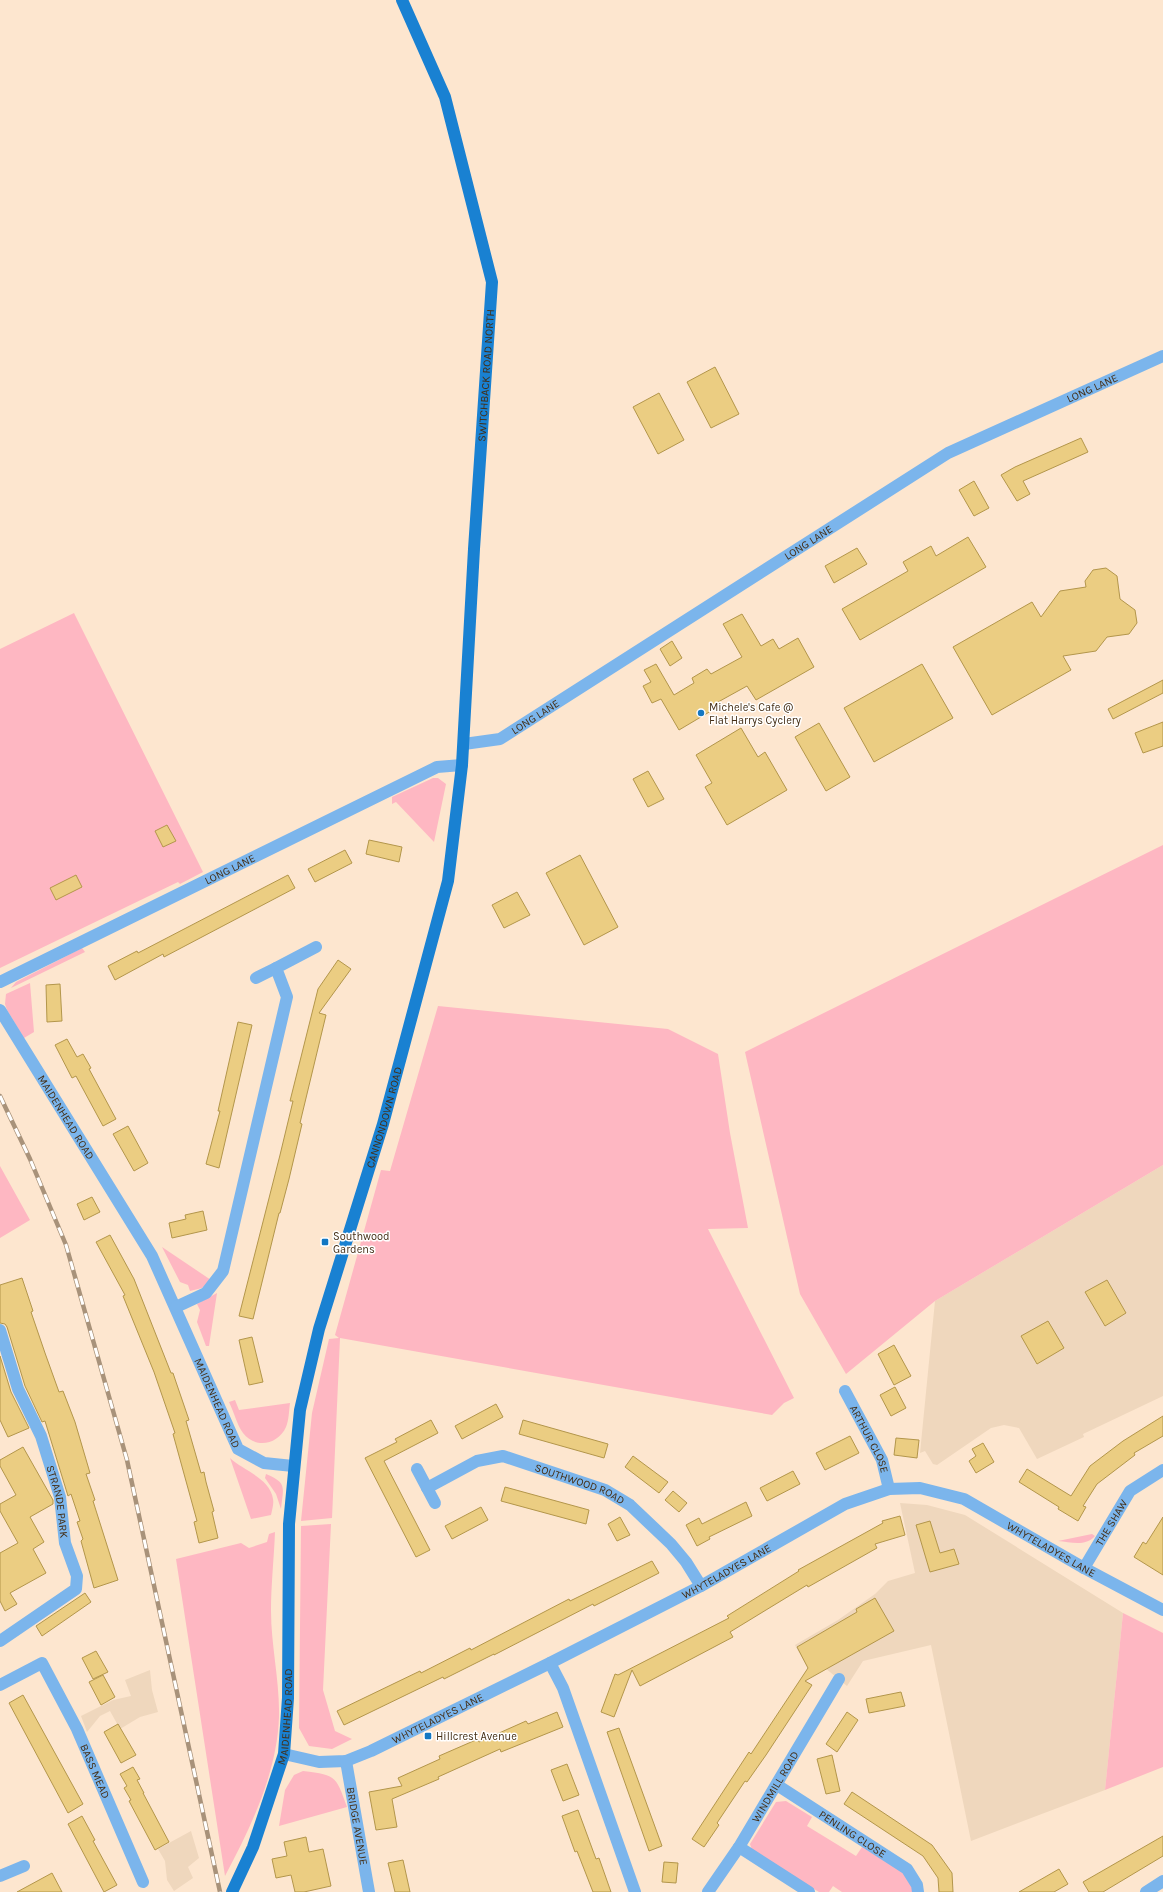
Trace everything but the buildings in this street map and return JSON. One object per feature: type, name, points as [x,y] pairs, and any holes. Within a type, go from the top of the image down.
[{"type":"main road","name":"SWITCHBACK ROAD NORTH","points":[[402,0],[445,98],[492,282],[474,549],[462,765]]},
{"type":"main road","name":"CANNONDOWN ROAD","points":[[293,1466],[300,1410],[319,1329],[383,1124],[448,881],[462,765]]},
{"type":"main road","name":"MAIDENHEAD ROAD","points":[[232,1892],[253,1848],[284,1754],[288,1698],[289,1524],[293,1466]]},
{"type":"street","name":"LONG LANE","points":[[464,744],[500,738],[948,453],[1163,356]]},
{"type":"street","name":"LONG LANE","points":[[0,982],[437,767],[462,765]]},
{"type":"street","points":[[256,978],[316,947]]},
{"type":"street","points":[[176,1307],[206,1294],[222,1271],[287,997],[276,968]]},
{"type":"street","name":"MAIDENHEAD ROAD","points":[[0,1010],[152,1256],[238,1448],[264,1463],[293,1466]]},
{"type":"street","name":"STRANDE PARK","points":[[0,1330],[18,1389],[41,1436],[60,1497],[65,1543],[77,1576],[76,1589],[0,1641]]},
{"type":"street","name":"ARTHUR CLOSE","points":[[845,1391],[882,1460],[889,1489]]},
{"type":"street","name":"SOUTHWOOD ROAD","points":[[427,1488],[477,1461],[503,1456],[605,1490],[630,1505],[671,1544],[686,1562],[701,1586]]},
{"type":"street","points":[[417,1469],[435,1503]]},
{"type":"street","name":"THE SHAW","points":[[1084,1568],[1130,1492],[1163,1470]]},
{"type":"street","name":"WHYTELADYES LANE","points":[[284,1754],[319,1762],[346,1761],[371,1751],[550,1663],[701,1586],[845,1504],[889,1489],[920,1488],[964,1499],[1084,1568],[1163,1610]]},
{"type":"street","name":"BASS MEAD","points":[[0,1685],[42,1663],[77,1729],[143,1882]]},
{"type":"street","points":[[550,1663],[563,1688],[635,1892]]},
{"type":"street","name":"WINDMILL ROAD","points":[[708,1892],[739,1847],[839,1679]]},
{"type":"street","name":"BRIDGE AVENUE","points":[[346,1761],[369,1892]]},
{"type":"street","name":"PENLING CLOSE","points":[[777,1785],[907,1869],[917,1885],[918,1892]]},
{"type":"street","points":[[739,1847],[809,1892]]},
{"type":"street","points":[[0,1876],[24,1866]]},
{"type":"street","points":[[1146,1892],[1163,1881]]},
{"type":"shaded area","points":[[74,613],[203,872],[180,884],[178,882],[0,968],[0,649]]},
{"type":"shaded area","points":[[433,778],[438,778],[446,784],[434,842],[396,802],[392,804],[392,797]]},
{"type":"shaded area","points":[[1163,845],[1163,1165],[935,1301],[846,1374],[800,1294],[745,1052]]},
{"type":"shaded area","points":[[82,948],[85,952],[11,988],[16,982]]},
{"type":"shaded area","points":[[30,983],[34,1032],[24,1038],[7,1010],[5,1004],[6,994]]},
{"type":"shaded area","points":[[438,1006],[668,1029],[718,1054],[730,1133],[748,1228],[708,1229],[794,1398],[784,1403],[772,1415],[340,1338],[332,1518],[301,1521],[312,1413],[329,1339],[339,1338],[335,1335],[381,1170],[390,1171]]},
{"type":"shaded area","points":[[1163,1165],[1163,1396],[1083,1434],[1084,1437],[1037,1459],[1019,1428],[1004,1425],[991,1428],[937,1465],[933,1464],[925,1451],[920,1453],[935,1301]]},
{"type":"shaded area","points":[[0,1166],[30,1220],[0,1238]]},
{"type":"shaded area","points":[[162,1247],[211,1280],[202,1288],[190,1291],[188,1285],[180,1282]]},
{"type":"shaded area","points":[[217,1293],[209,1346],[206,1346],[197,1322],[200,1310],[197,1304]]},
{"type":"shaded area","points":[[235,1400],[239,1410],[290,1403],[286,1427],[278,1438],[266,1443],[260,1443],[248,1438],[239,1426],[229,1402]]},
{"type":"shaded area","points":[[230,1458],[262,1480],[267,1486],[273,1499],[271,1515],[251,1519]]},
{"type":"shaded area","points":[[266,1474],[281,1483],[283,1491],[281,1509],[276,1494],[265,1478]]},
{"type":"shaded area","points":[[900,1503],[927,1505],[965,1515],[1123,1613],[1105,1790],[971,1841],[931,1645],[863,1661],[847,1686],[819,1663],[808,1669],[795,1645],[838,1620],[875,1594],[888,1581],[915,1573]]},
{"type":"shaded area","points":[[331,1524],[323,1690],[335,1731],[352,1739],[332,1749],[309,1746],[299,1728],[301,1526]]},
{"type":"shaded area","points":[[275,1532],[271,1591],[271,1624],[279,1704],[277,1738],[268,1779],[261,1799],[253,1819],[225,1876],[176,1559],[241,1543],[249,1548],[267,1542],[269,1534]]},
{"type":"shaded area","points":[[1092,1534],[1095,1536],[1087,1542],[1073,1543],[1058,1541]]},
{"type":"shaded area","points":[[1123,1613],[1163,1633],[1163,1767],[1105,1790]]},
{"type":"shaded area","points":[[150,1670],[152,1690],[158,1712],[140,1717],[120,1729],[110,1711],[100,1716],[87,1732],[81,1716],[113,1700],[131,1696],[125,1680]]},
{"type":"shaded area","points":[[303,1771],[322,1774],[333,1779],[340,1789],[347,1807],[279,1826],[285,1790],[294,1775]]},
{"type":"shaded area","points":[[786,1801],[812,1817],[807,1826],[856,1856],[862,1847],[906,1874],[915,1892],[842,1892],[833,1886],[829,1892],[819,1892],[753,1853],[750,1844],[776,1802]]},
{"type":"shaded area","points":[[191,1831],[199,1858],[188,1867],[193,1878],[174,1891],[167,1880],[165,1861],[158,1849]]},
{"type":"railway","points":[[0,1096],[30,1159],[66,1245],[127,1460],[220,1892]]},
{"type":"place","name":"Michele's Cafe @ Flat Harrys Cyclery","points":[[701,713]]},
{"type":"place","name":"Southwood Gardens","points":[[325,1242]]},
{"type":"place","name":"Hillcrest Avenue","points":[[428,1736]]}]
